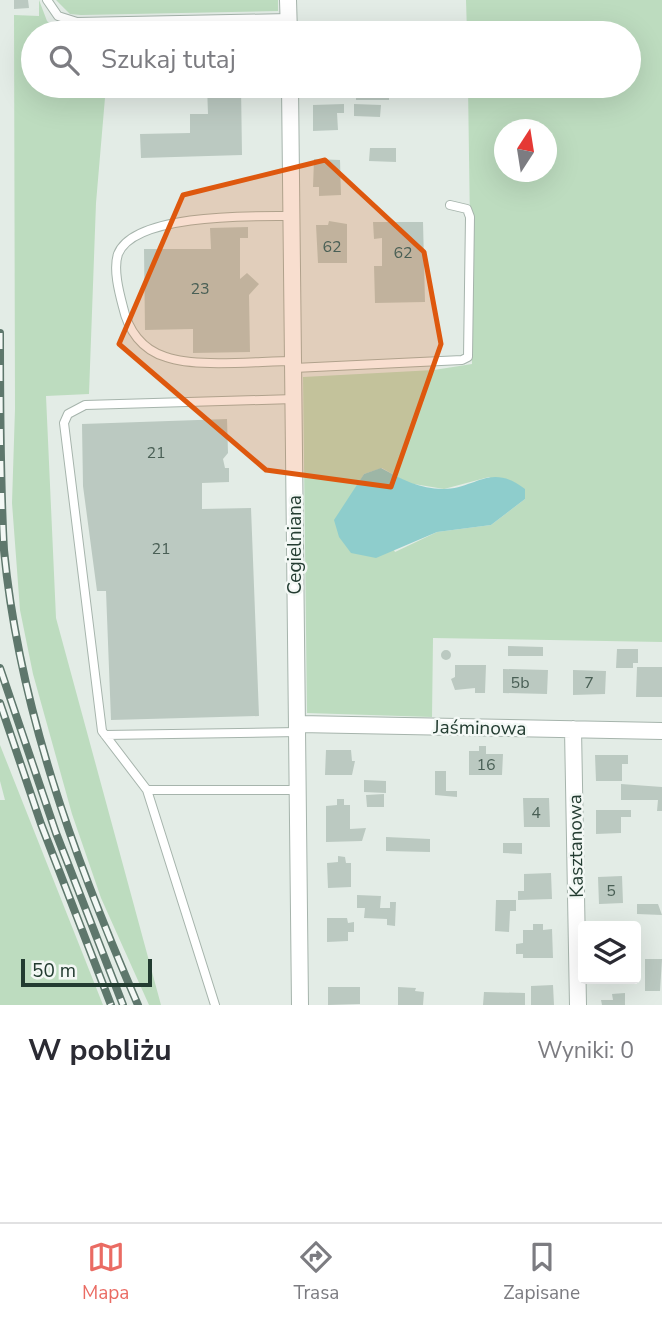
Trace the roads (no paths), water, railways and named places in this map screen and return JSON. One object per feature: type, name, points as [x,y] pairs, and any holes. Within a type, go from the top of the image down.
[{"type":"street","points":[[288,0],[289,21]]},
{"type":"street","name":"Cegielniana","points":[[290,98],[300,1005]]},
{"type":"street","name":"Jaśminowa","points":[[299,728],[662,731]]},
{"type":"street","name":"Kasztanowa","points":[[573,729],[578,1005]]},
{"type":"lane","points":[[47,0],[58,16],[74,21]]},
{"type":"lane","points":[[291,216],[212,217],[166,225],[125,244],[119,253],[117,266],[129,327],[151,351],[181,361],[294,365],[463,360],[468,357],[470,217],[467,209],[450,205]]},
{"type":"lane","points":[[215,1005],[147,790],[105,735],[64,433],[68,414],[85,405],[294,399]]},
{"type":"lane","points":[[105,735],[299,728]]},
{"type":"lane","points":[[147,790],[299,790]]},
{"type":"water","points":[[381,468],[411,483],[435,489],[455,488],[492,477],[502,478],[525,489],[525,499],[491,525],[437,532],[376,558],[351,553],[339,537],[334,520],[364,474]]},
{"type":"railway","points":[[0,333],[4,550],[22,667],[36,725],[72,839],[138,1005]]},
{"type":"railway","points":[[0,668],[56,833],[123,1005]]},
{"type":"railway","points":[[0,703],[41,824],[111,1005]]}]
